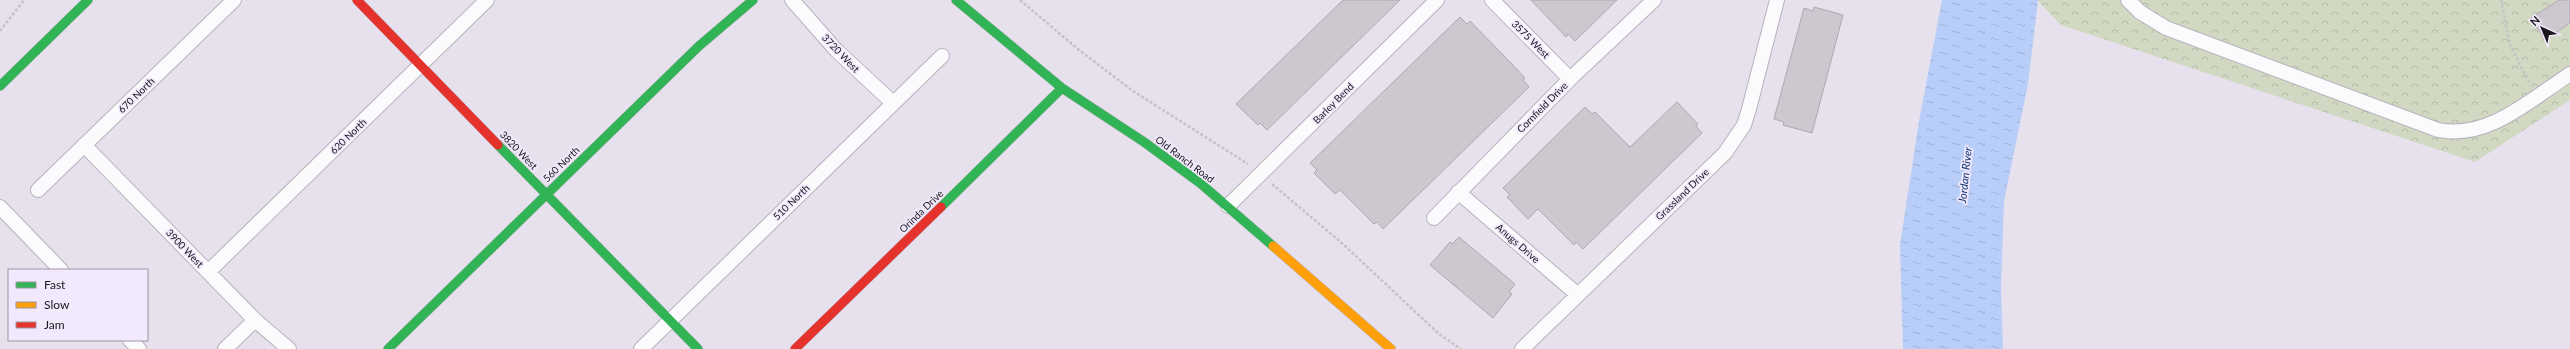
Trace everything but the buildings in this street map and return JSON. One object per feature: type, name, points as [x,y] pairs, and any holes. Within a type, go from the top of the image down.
[{"type":"street","points":[[0,86],[88,0]]},
{"type":"street","name":"670 North","points":[[38,190],[234,0]]},
{"type":"street","name":"3820 West","points":[[357,0],[698,349]]},
{"type":"street","name":"620 North","points":[[208,272],[487,0]]},
{"type":"street","name":"560 North","points":[[388,349],[699,46],[753,0]]},
{"type":"street","name":"3720 West","points":[[792,0],[836,50],[893,103]]},
{"type":"street","name":"Old Ranch Road","points":[[956,0],[999,38],[1062,88],[1172,161],[1228,206],[1391,349]]},
{"type":"street","name":"Barley Bend","points":[[1228,206],[1437,0]]},
{"type":"street","name":"3575 West","points":[[1492,0],[1570,78]]},
{"type":"street","name":"Cornfield Drive","points":[[1434,218],[1570,78],[1654,0]]},
{"type":"street","name":"Grassland Drive","points":[[1522,349],[1725,153],[1744,125],[1752,102],[1777,0]]},
{"type":"street","points":[[2128,0],[2140,12],[2166,28],[2438,130],[2452,133],[2484,128],[2503,118],[2570,74]]},
{"type":"street","name":"510 North","points":[[641,349],[942,56]]},
{"type":"street","name":"Orinda Drive","points":[[794,349],[1062,88]]},
{"type":"street","name":"3900 West","points":[[84,145],[256,320],[289,349]]},
{"type":"street","name":"Anugs Drive","points":[[1458,192],[1578,295]]},
{"type":"street","points":[[0,207],[60,269]]},
{"type":"street","points":[[225,349],[256,320]]},
{"type":"street","points":[[131,341],[139,349]]},
{"type":"path","points":[[0,31],[24,0]]},
{"type":"path","points":[[1020,0],[1079,50],[1133,91],[1253,168]]},
{"type":"path","points":[[2501,0],[2510,45],[2537,96]]},
{"type":"path","points":[[1277,189],[1343,244],[1439,334],[1461,349]]},
{"type":"green space","points":[[2037,0],[2570,0],[2570,100],[2475,162],[2061,25]]},
{"type":"water","name":"Jordan River","points":[[1942,0],[2038,0],[2028,84],[2004,201],[2001,289],[2003,349],[1903,349],[1900,245],[1919,121]]},
{"type":"traffic: fast","points":[[0,86],[88,0]]},
{"type":"traffic: fast","points":[[388,349],[699,46],[753,0]]},
{"type":"traffic: fast","points":[[956,0],[1062,88],[1144,142],[1200,183],[1273,246]]},
{"type":"traffic: fast","points":[[941,207],[1062,88]]},
{"type":"traffic: fast","points":[[498,145],[698,349]]},
{"type":"traffic: slow","points":[[1273,246],[1391,349]]},
{"type":"traffic: jam","points":[[357,0],[498,145]]},
{"type":"traffic: jam","points":[[795,349],[941,207]]}]
